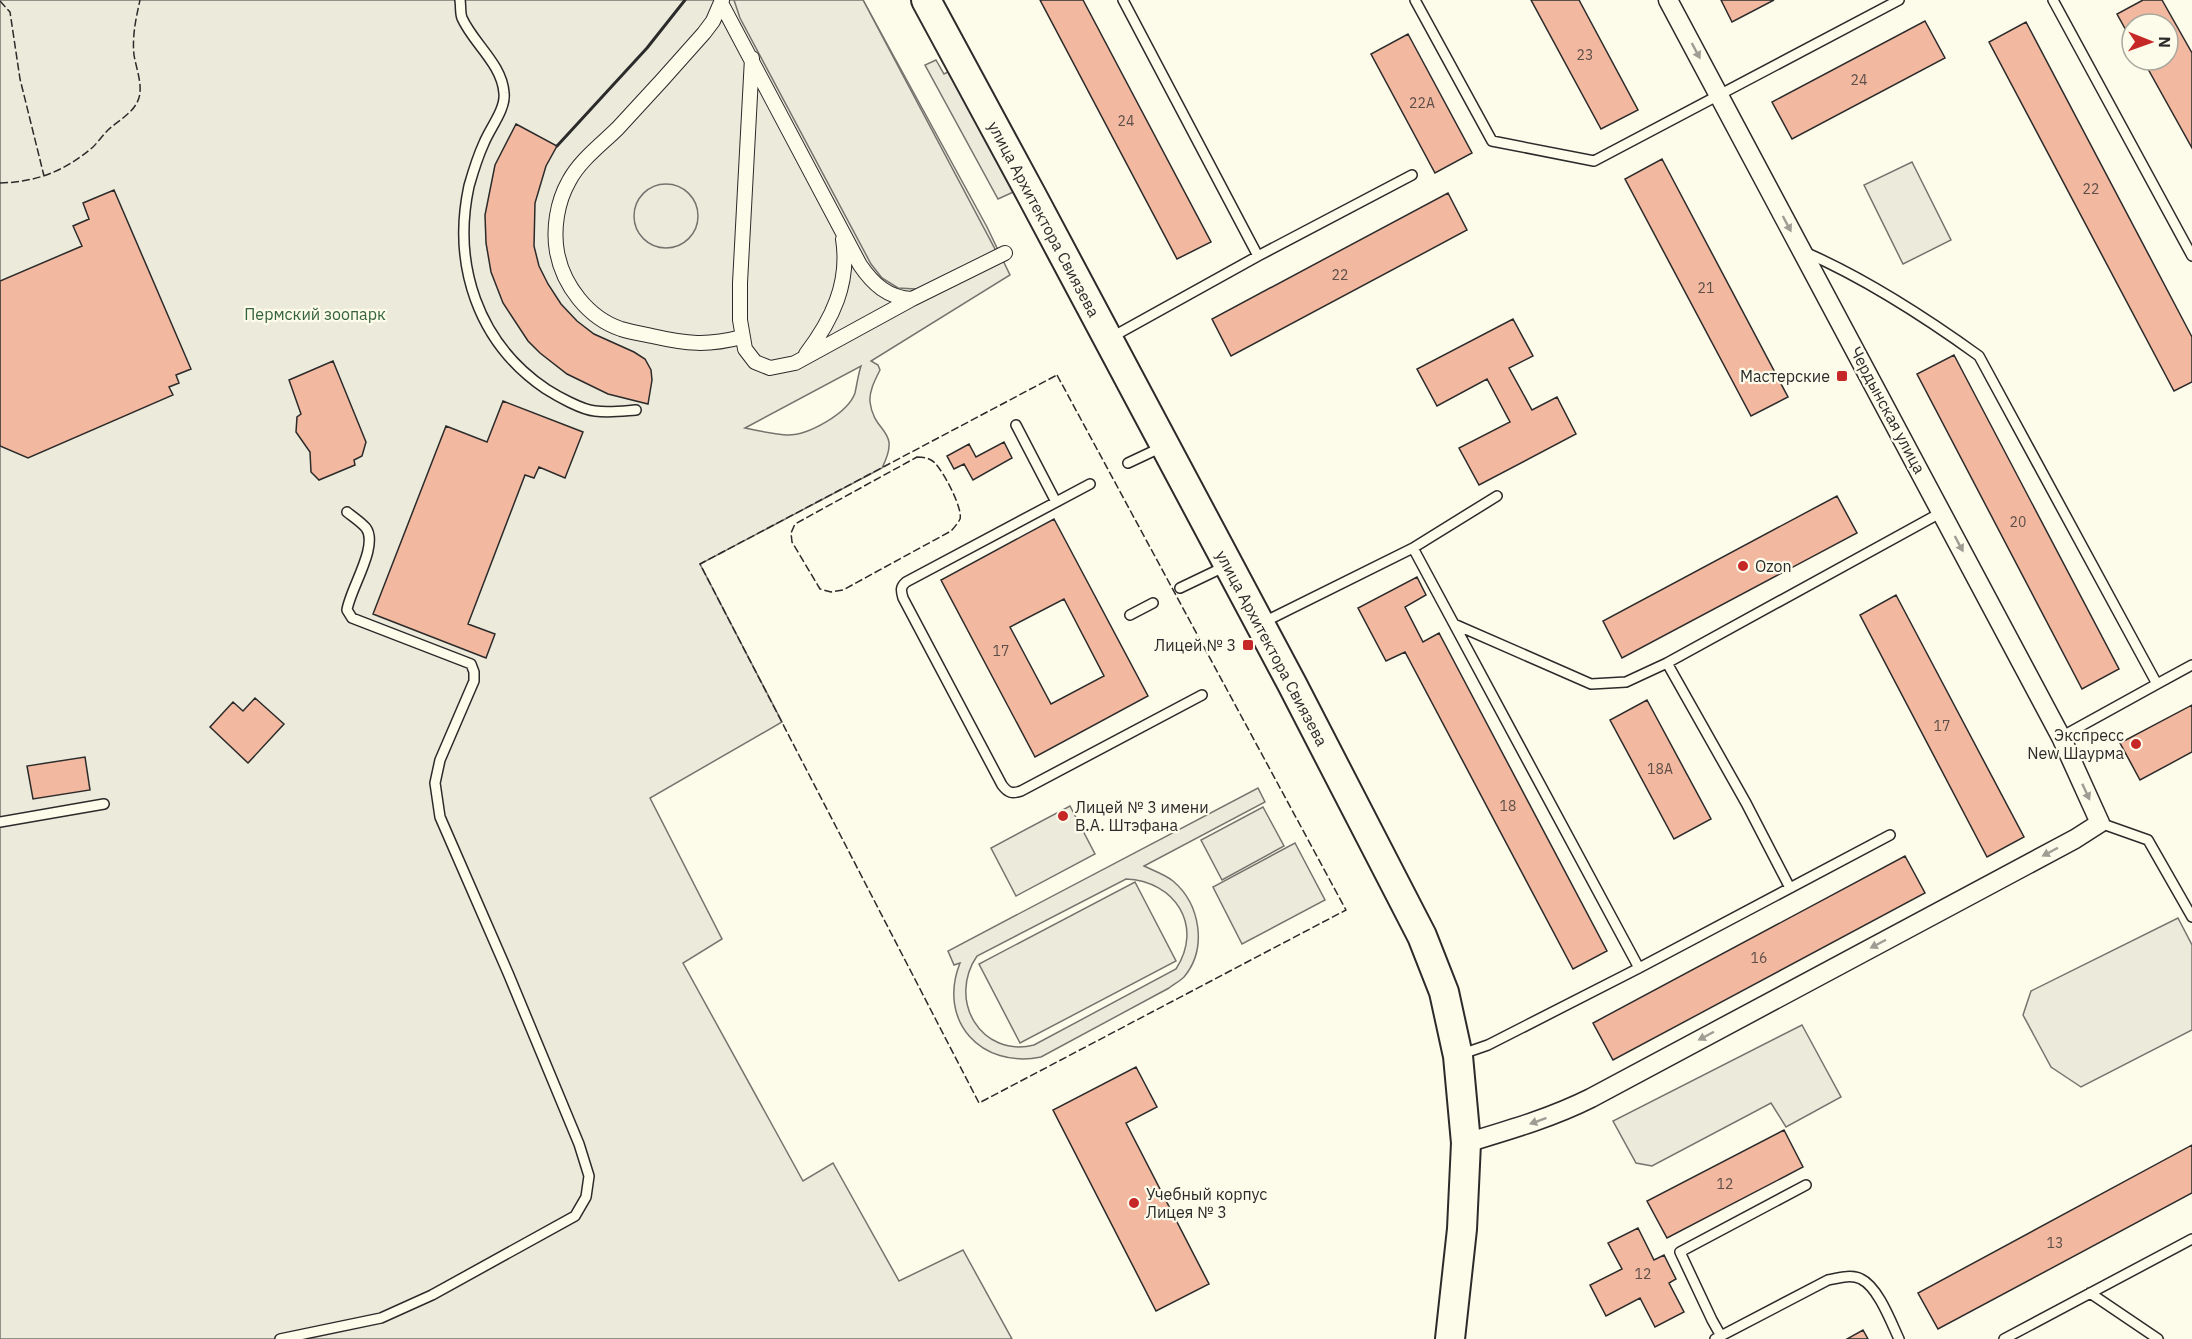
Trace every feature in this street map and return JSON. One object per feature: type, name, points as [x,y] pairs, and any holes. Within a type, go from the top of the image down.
[{"type":"main road","name":"улица Архитектора Свиязева","points":[[926,0],[1228,565],[1422,936],[1444,992],[1458,1056],[1466,1143],[1462,1229],[1450,1339]]},
{"type":"street","name":"Чердынская улица","points":[[1668,0],[2061,737],[2100,823]]},
{"type":"street","points":[[722,1],[860,265],[876,285],[893,296],[912,299]]},
{"type":"street","points":[[722,1],[713,21],[704,33],[637,108],[580,165],[569,180],[559,211],[556,243],[562,271],[572,290],[589,310],[606,322],[620,329],[690,343],[717,343],[741,337]]},
{"type":"street","points":[[752,58],[740,283],[741,337],[749,357],[761,366],[770,368],[784,366],[802,359],[912,299],[1005,253]]},
{"type":"street","points":[[802,359],[822,331],[838,301],[843,285],[846,260],[841,228]]},
{"type":"street","points":[[1466,1143],[1531,1124],[1584,1102],[2075,839],[2100,823]]},
{"type":"lane","points":[[460,0],[462,16],[498,73],[505,94],[483,144],[470,185],[463,231],[467,272],[481,315],[500,347],[525,374],[555,395],[593,411],[636,410]]},
{"type":"lane","points":[[1123,0],[1258,255]]},
{"type":"lane","points":[[1415,0],[1492,141],[1594,161],[1899,0]]},
{"type":"lane","points":[[2053,0],[2192,256]]},
{"type":"lane","points":[[1107,340],[1258,255],[1412,175]]},
{"type":"lane","points":[[1802,251],[1833,265],[1929,320],[1979,356],[2157,684]]},
{"type":"lane","points":[[1016,424],[1056,502]]},
{"type":"lane","points":[[1128,463],[1164,446]]},
{"type":"lane","points":[[1090,484],[906,582],[901,591],[1006,791],[1013,794],[1021,792],[1202,695]]},
{"type":"lane","points":[[1259,624],[1413,548],[1497,496]]},
{"type":"lane","points":[[280,1339],[381,1318],[432,1294],[575,1216],[586,1197],[589,1176],[579,1144],[440,817],[435,783],[440,760],[474,681],[474,672],[471,664],[352,618],[347,610],[349,599],[371,544],[366,529],[347,512]]},
{"type":"lane","points":[[1454,624],[1591,684],[1626,682],[1667,663],[1942,512]]},
{"type":"lane","points":[[1413,548],[1639,968]]},
{"type":"lane","points":[[1180,588],[1228,565]]},
{"type":"lane","points":[[1130,615],[1153,603]]},
{"type":"lane","points":[[1667,663],[1746,803],[1790,888]]},
{"type":"lane","points":[[2061,737],[2192,665]]},
{"type":"lane","points":[[0,822],[104,804]]},
{"type":"lane","points":[[2100,823],[2148,840],[2192,917]]},
{"type":"lane","points":[[1458,1056],[1488,1045],[1639,968],[1890,835]]},
{"type":"lane","points":[[1806,1185],[1680,1252],[1718,1337],[1828,1280],[1844,1276],[1861,1278],[1874,1288],[1899,1339]]},
{"type":"lane","points":[[2004,1339],[2192,1239]]},
{"type":"lane","points":[[2090,1293],[2158,1339]]},
{"type":"green space","name":"Пермский зоопарк","points":[[0,0],[863,0],[987,227],[1010,275],[871,361],[878,365],[880,370],[871,390],[872,413],[885,432],[889,445],[882,468],[700,564],[782,722],[650,798],[722,939],[683,963],[803,1181],[833,1163],[899,1281],[963,1250],[1012,1339],[0,1339]],"holes":[[[861,366],[851,401],[826,422],[805,432],[786,435],[745,428]]]},
{"type":"green space","points":[[936,60],[944,74],[958,67],[1022,188],[998,199],[925,65]]},
{"type":"green space","points":[[1912,162],[1951,240],[1903,264],[1864,185]]},
{"type":"green space","points":[[1258,788],[1265,802],[1144,866],[1173,881],[1182,891],[1195,914],[1198,927],[1196,953],[1184,977],[1169,988],[1041,1057],[1019,1059],[1000,1056],[983,1048],[969,1036],[960,1021],[955,1004],[954,984],[960,963],[954,965],[948,951]],"holes":[[[1126,879],[1143,882],[1171,897],[1180,909],[1185,922],[1187,937],[1184,953],[1176,969],[1034,1045],[1015,1047],[999,1043],[985,1034],[974,1022],[968,1007],[966,990],[969,973],[977,956]]]},
{"type":"green space","points":[[1070,806],[1095,854],[1016,896],[991,848]]},
{"type":"green space","points":[[1263,807],[1284,846],[1222,880],[1201,840]]},
{"type":"green space","points":[[1295,843],[1325,900],[1242,944],[1213,887]]},
{"type":"green space","points":[[1135,882],[1176,961],[1020,1043],[979,964]]},
{"type":"shaded area","points":[[734,0],[863,0],[996,251],[928,286],[916,289],[898,288],[882,278],[871,264],[740,18]]},
{"type":"shaded area","points":[[666,184],[684,190],[692,198],[698,216],[692,234],[684,242],[666,248],[648,242],[640,234],[634,216],[640,198],[648,190]]},
{"type":"shaded area","points":[[2178,918],[2192,945],[2192,1030],[2081,1087],[2051,1067],[2023,1015],[2031,991]]},
{"type":"shaded area","points":[[1802,1025],[1841,1097],[1786,1127],[1771,1103],[1652,1166],[1636,1163],[1613,1121]]},
{"type":"building","points":[[1040,0],[1083,0],[1211,242],[1177,259]]},
{"type":"building","points":[[1531,0],[1579,0],[1638,110],[1601,129]]},
{"type":"building","points":[[1721,0],[1774,0],[1732,22]]},
{"type":"building","points":[[2143,0],[2162,0],[2169,12],[2121,12]]},
{"type":"building","points":[[1925,21],[1945,58],[1792,139],[1772,102]]},
{"type":"building","points":[[2026,22],[2192,337],[2192,382],[2174,391],[1989,42]]},
{"type":"building","points":[[2180,32],[2192,53],[2192,148],[2150,72],[2180,72]]},
{"type":"building","points":[[1408,34],[1472,153],[1435,173],[1371,54]]},
{"type":"building","points":[[516,124],[557,146],[546,166],[535,203],[534,246],[539,266],[561,304],[577,321],[594,334],[645,359],[651,370],[652,380],[648,404],[608,394],[567,374],[528,341],[503,303],[491,272],[486,243],[485,215],[495,165]]},
{"type":"building","points":[[1662,159],[1788,397],[1751,416],[1625,179]]},
{"type":"building","points":[[114,190],[191,369],[176,375],[179,383],[169,387],[173,395],[28,458],[0,446],[0,281],[82,246],[73,226],[89,219],[83,203]]},
{"type":"building","points":[[1448,193],[1467,230],[1231,356],[1212,319]]},
{"type":"building","points":[[1513,319],[1533,356],[1509,368],[1532,410],[1557,397],[1576,434],[1479,485],[1459,448],[1510,422],[1487,379],[1437,406],[1417,369]]},
{"type":"building","points":[[1954,355],[2119,669],[2082,689],[1917,374]]},
{"type":"building","points":[[333,361],[366,442],[362,456],[354,460],[355,465],[319,480],[311,472],[310,452],[296,432],[297,417],[301,414],[289,380]]},
{"type":"building","points":[[503,401],[583,432],[565,478],[539,467],[534,478],[525,475],[468,624],[495,634],[486,658],[373,614],[446,426],[487,442]]},
{"type":"building","points":[[1004,442],[1012,458],[973,480],[964,464],[954,469],[947,456],[969,444],[976,457]]},
{"type":"building","points":[[1837,496],[1857,533],[1622,658],[1603,621]]},
{"type":"building","points":[[1054,519],[1148,696],[1035,757],[941,580]],"holes":[[[1064,599],[1104,676],[1051,704],[1010,627]]]},
{"type":"building","points":[[1417,577],[1426,595],[1405,607],[1423,642],[1439,633],[1607,951],[1573,969],[1405,652],[1386,661],[1358,608]]},
{"type":"building","points":[[1896,595],[2024,837],[1987,857],[1860,615]]},
{"type":"building","points":[[255,698],[284,724],[248,763],[210,727],[233,702],[243,711]]},
{"type":"building","points":[[1647,700],[1711,819],[1674,839],[1610,720]]},
{"type":"building","points":[[2192,705],[2192,752],[2140,780],[2120,743]]},
{"type":"building","points":[[85,757],[90,790],[33,799],[27,766]]},
{"type":"building","points":[[1905,856],[1925,893],[1613,1060],[1593,1023]]},
{"type":"building","name":"Учебный корпус Лицея № 3","points":[[1136,1067],[1157,1107],[1126,1123],[1209,1284],[1156,1311],[1053,1110]]},
{"type":"building","points":[[1784,1130],[1803,1167],[1667,1238],[1647,1201]]},
{"type":"building","points":[[2192,1145],[2192,1193],[1938,1329],[1918,1293]]},
{"type":"building","points":[[1638,1228],[1654,1260],[1664,1255],[1676,1279],[1669,1283],[1684,1312],[1655,1327],[1640,1298],[1606,1316],[1590,1285],[1622,1269],[1608,1243]]},
{"type":"building","points":[[1863,1330],[1868,1339],[1847,1339]]},
{"type":"fence","points":[[0,183],[50,174],[72,163],[93,147],[108,130],[133,109],[140,92],[134,55],[135,27],[140,0]]},
{"type":"fence","points":[[0,1],[10,12],[20,79],[44,176]]},
{"type":"fence","points":[[1057,375],[1346,910],[979,1103],[700,564],[1057,375]]},
{"type":"fence","points":[[917,457],[931,460],[943,474],[952,490],[960,514],[957,524],[951,531],[843,590],[831,592],[820,589],[792,542],[791,533],[795,524],[917,457]]},
{"type":"wall","points":[[557,146],[647,48],[685,0]]},
{"type":"place","name":"Мастерские","points":[[1842,376]]},
{"type":"place","name":"Ozon","points":[[1743,566]]},
{"type":"place","name":"Лицей № 3","points":[[1248,645]]},
{"type":"place","name":"Экспресс New Шаурма","points":[[2136,744]]},
{"type":"place","name":"Лицей № 3 имени В.А. Штэфана","points":[[1063,816]]},
{"type":"place","name":"Учебный корпус Лицея № 3","points":[[1134,1203]]}]
